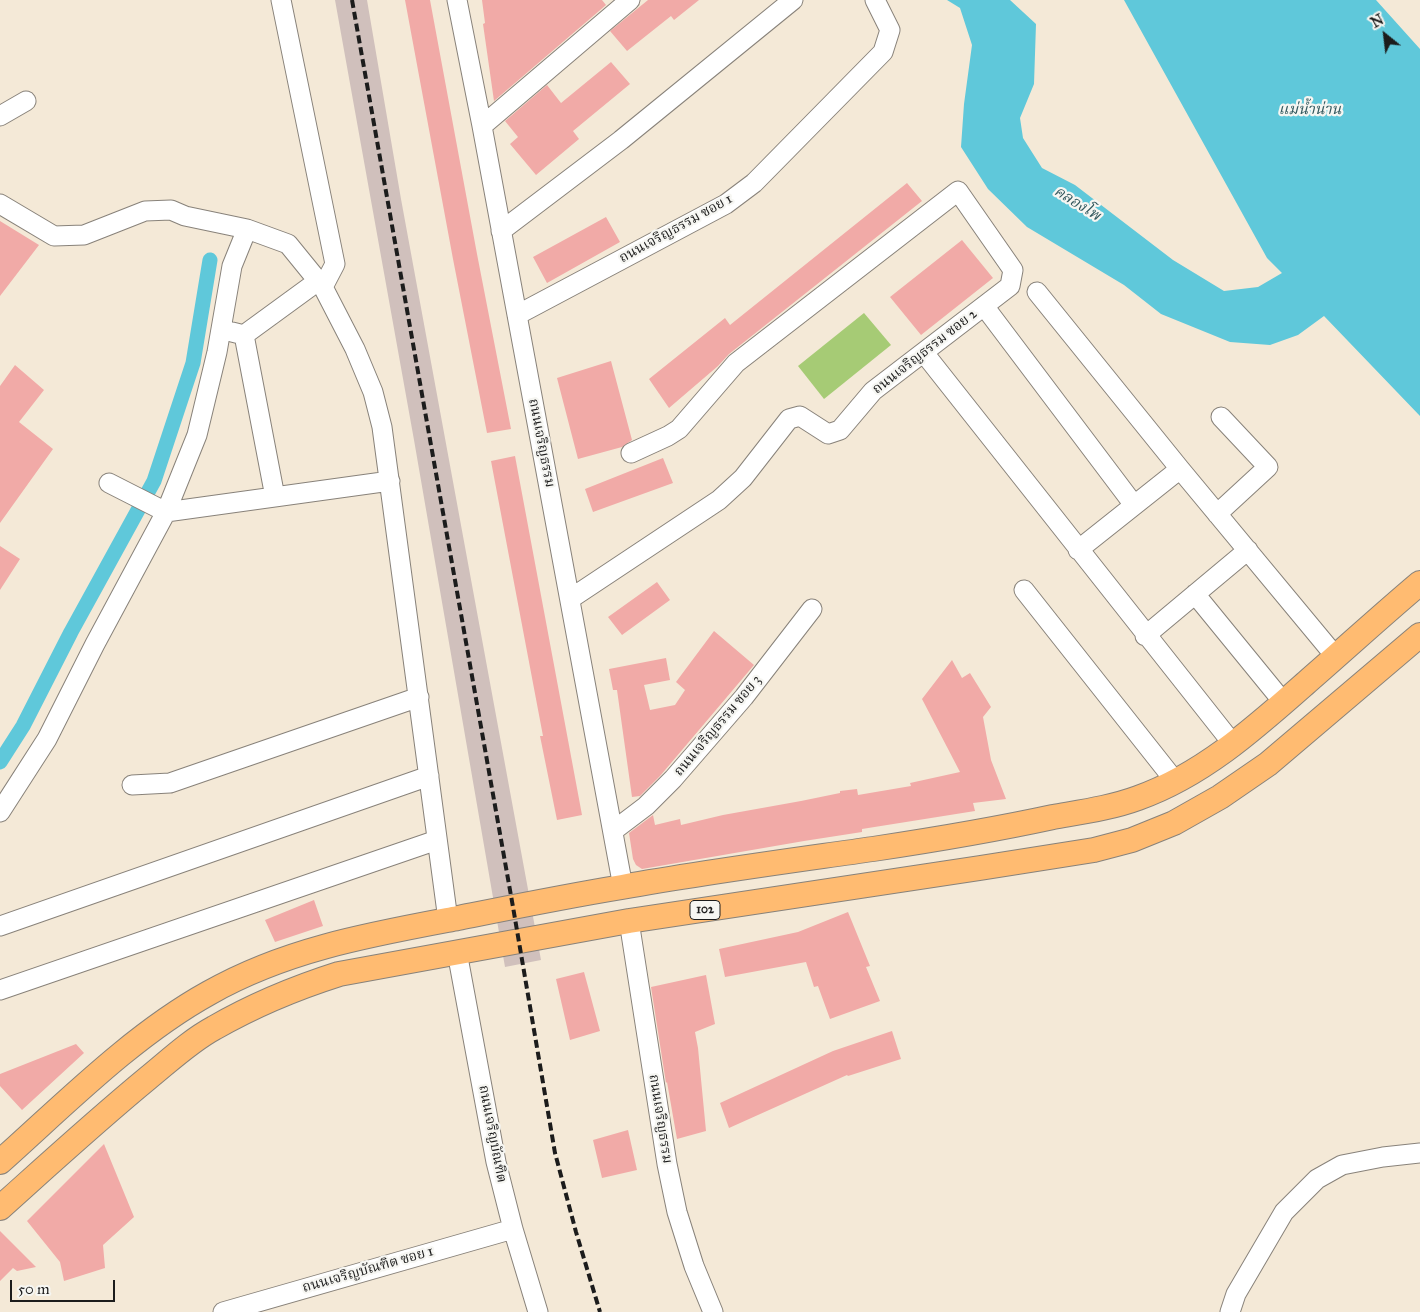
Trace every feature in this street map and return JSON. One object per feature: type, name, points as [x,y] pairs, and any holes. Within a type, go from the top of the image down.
[{"type":"main road","points":[[0,1162],[88,1083],[172,1016],[208,993],[282,959],[326,945],[459,918],[624,887],[975,833],[1138,798],[1200,768],[1233,744],[1336,657],[1420,582]]},
{"type":"main road","name":"102","points":[[0,1208],[110,1109],[170,1060],[212,1029],[293,989],[339,974],[629,921],[1094,850],[1132,840],[1174,822],[1220,797],[1268,764],[1420,635]]},
{"type":"main road","points":[[975,833],[980,868]]},
{"type":"main road","points":[[624,887],[629,921]]},
{"type":"main road","points":[[459,918],[467,951]]},
{"type":"main road","points":[[88,1083],[110,1109]]},
{"type":"street","points":[[221,329],[244,335],[320,284],[335,264],[281,0]]},
{"type":"street","name":"ถนนเจริญธรรม","points":[[457,0],[624,887]]},
{"type":"street","points":[[482,126],[630,0]]},
{"type":"street","points":[[501,231],[621,140],[793,0]]},
{"type":"street","name":"ถนนเจริญธรรม ซอย 1","points":[[517,315],[726,204],[754,183],[883,52],[890,30],[875,0]]},
{"type":"street","points":[[0,116],[26,101]]},
{"type":"street","name":"ถนนเจริญธรรม ซอย 2","points":[[570,599],[720,500],[743,478],[789,419],[800,416],[828,434],[840,430],[873,391],[1010,286],[1012,270],[958,191],[736,363],[679,429],[668,436],[631,452]]},
{"type":"street","points":[[0,204],[54,236],[84,235],[145,211],[171,210],[185,216],[247,229],[288,244],[320,284],[355,349],[373,392],[382,427],[437,840],[459,918]]},
{"type":"street","points":[[0,812],[47,739],[95,644],[166,512],[198,435],[221,329],[232,266],[247,229]]},
{"type":"street","points":[[1037,292],[1180,469],[1336,657]]},
{"type":"street","points":[[984,306],[1134,505]]},
{"type":"street","points":[[244,335],[275,497]]},
{"type":"street","points":[[924,353],[1145,636],[1233,744]]},
{"type":"street","points":[[1218,514],[1268,467],[1221,417]]},
{"type":"street","points":[[1078,550],[1180,469]]},
{"type":"street","points":[[108,484],[166,512],[390,481]]},
{"type":"street","points":[[1145,636],[1248,550]]},
{"type":"street","points":[[1024,590],[1176,781]]},
{"type":"street","points":[[1194,594],[1284,702]]},
{"type":"street","name":"ถนนเจริญธรรม ซอย 3","points":[[613,831],[646,806],[673,780],[744,697],[812,610]]},
{"type":"street","points":[[132,785],[170,783],[419,697]]},
{"type":"street","points":[[0,926],[429,776]]},
{"type":"street","points":[[0,990],[437,840]]},
{"type":"street","name":"ถนนเจริญธรรม","points":[[629,921],[662,1137],[673,1193],[694,1266],[713,1312]]},
{"type":"street","name":"ถนนเจริญบัณฑิต","points":[[467,951],[496,1162],[513,1229],[538,1312]]},
{"type":"street","points":[[1230,1312],[1236,1294],[1284,1212],[1317,1179],[1342,1165],[1383,1157],[1420,1153]]},
{"type":"street","name":"ถนนเจริญบัณฑิต ซอย 1","points":[[223,1312],[513,1229]]},
{"type":"shaded area","points":[[335,0],[367,0],[401,199],[541,960],[505,967],[414,440]]},
{"type":"green space","points":[[864,313],[891,345],[824,399],[798,366]]},
{"type":"water","name":"แม่น้ำน่าน","points":[[947,0],[1010,0],[1036,24],[1034,84],[1020,118],[1023,138],[1042,168],[1075,185],[1173,260],[1224,291],[1258,287],[1282,273],[1267,258],[1124,0],[1376,0],[1420,49],[1420,416],[1324,316],[1298,335],[1270,345],[1230,342],[1161,314],[1124,285],[1027,227],[988,189],[961,147],[964,104],[972,45],[960,8]]},
{"type":"building","points":[[405,0],[430,0],[511,429],[487,433]]},
{"type":"building","points":[[482,0],[602,0],[606,5],[494,101],[483,24],[485,23]]},
{"type":"building","points":[[648,0],[699,0],[674,20],[671,16],[627,51],[610,31]]},
{"type":"building","points":[[611,62],[630,84],[573,131],[579,139],[536,175],[510,144],[518,137],[505,121],[547,85],[561,103]]},
{"type":"building","points":[[907,183],[922,201],[729,354],[718,366],[669,408],[649,379],[725,318],[730,325]]},
{"type":"building","points":[[606,217],[620,242],[547,283],[533,257]]},
{"type":"building","points":[[0,221],[39,245],[0,296]]},
{"type":"building","points":[[962,240],[993,278],[921,335],[890,297]]},
{"type":"building","points":[[611,361],[632,440],[622,447],[578,459],[557,378]]},
{"type":"building","points":[[15,365],[44,390],[19,422],[53,449],[0,523],[0,386]]},
{"type":"building","points":[[515,456],[582,815],[557,820],[540,736],[543,736],[491,461]]},
{"type":"building","points":[[663,458],[673,483],[593,512],[585,489]]},
{"type":"building","points":[[0,546],[20,559],[0,590]]},
{"type":"building","points":[[657,582],[670,600],[622,635],[608,617]]},
{"type":"building","points":[[714,631],[754,665],[660,776],[640,796],[632,797],[617,690],[613,690],[609,669],[666,658],[670,680],[644,685],[650,710],[675,705],[685,690],[676,682]]},
{"type":"building","points":[[952,660],[962,678],[970,673],[991,707],[983,717],[991,760],[1006,799],[973,803],[975,811],[862,829],[862,832],[642,869],[636,865],[633,859],[629,833],[653,815],[655,825],[680,819],[681,825],[723,815],[840,793],[840,791],[857,789],[858,795],[911,786],[910,783],[960,772],[922,699]]},
{"type":"building","points":[[314,900],[323,926],[275,942],[265,920]]},
{"type":"building","points":[[848,912],[870,966],[866,967],[880,1001],[830,1019],[818,986],[814,987],[806,962],[725,977],[719,949],[798,932]]},
{"type":"building","points":[[584,972],[600,1031],[570,1040],[556,979]]},
{"type":"building","points":[[706,975],[715,1024],[695,1032],[706,1131],[677,1139],[651,987]]},
{"type":"building","points":[[892,1031],[901,1059],[847,1075],[729,1128],[720,1103],[833,1051]]},
{"type":"building","points":[[76,1044],[84,1053],[22,1110],[0,1086],[0,1074]]},
{"type":"building","points":[[628,1130],[637,1170],[602,1178],[593,1140]]},
{"type":"building","points":[[104,1144],[134,1217],[103,1245],[105,1268],[64,1281],[60,1262],[27,1221]]},
{"type":"building","points":[[0,1231],[36,1267],[17,1271],[13,1268],[0,1281]]},
{"type":"waterway","points":[[0,762],[23,726],[71,632],[154,481],[193,363],[210,260]]},
{"type":"railway","points":[[352,0],[555,1153],[600,1312]]},
{"type":"water label","name":"คลองโพ","points":[[1077,204]]}]
